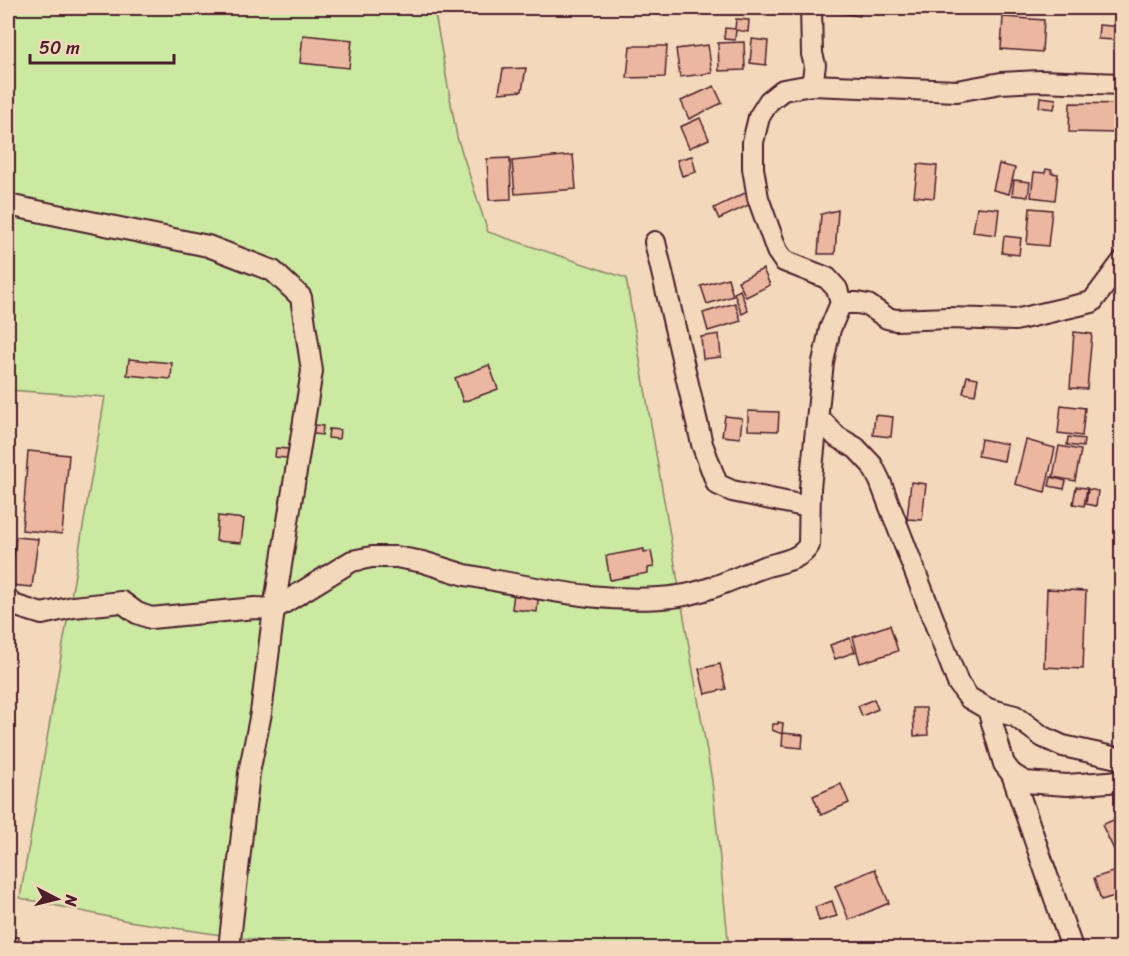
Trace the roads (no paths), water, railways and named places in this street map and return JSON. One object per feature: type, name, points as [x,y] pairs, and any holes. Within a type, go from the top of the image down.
[{"type":"street","points":[[811,8],[812,54],[815,64],[812,85]]},
{"type":"street","points":[[8,599],[10,604],[42,614],[73,607],[122,602],[137,613],[151,618],[255,608],[274,609],[345,565],[372,557],[396,557],[446,567],[465,575],[608,599],[678,596],[698,592],[795,557],[805,552],[811,534],[809,507],[823,362],[830,329],[841,303],[837,289],[826,278],[784,261],[777,250],[758,198],[753,168],[755,134],[759,117],[769,101],[783,90],[812,85],[957,91],[1001,83],[1041,81],[1122,84]]},
{"type":"street","points":[[8,205],[208,246],[273,271],[301,297],[312,371],[274,609],[261,713],[249,773],[229,948]]},
{"type":"street","points":[[655,242],[702,444],[717,484],[732,491],[809,507]]},
{"type":"street","points":[[841,303],[868,305],[886,318],[896,320],[1027,319],[1092,302],[1122,262]]},
{"type":"street","points":[[818,417],[837,437],[856,448],[872,465],[880,480],[958,683],[969,698],[988,709],[1015,716],[1043,737],[1063,747],[1122,759]]},
{"type":"street","points":[[814,444],[837,437]]},
{"type":"street","points":[[988,709],[1004,764],[1012,774],[1072,948]]},
{"type":"street","points":[[1012,774],[1025,782],[1067,785],[1122,781]]}]
